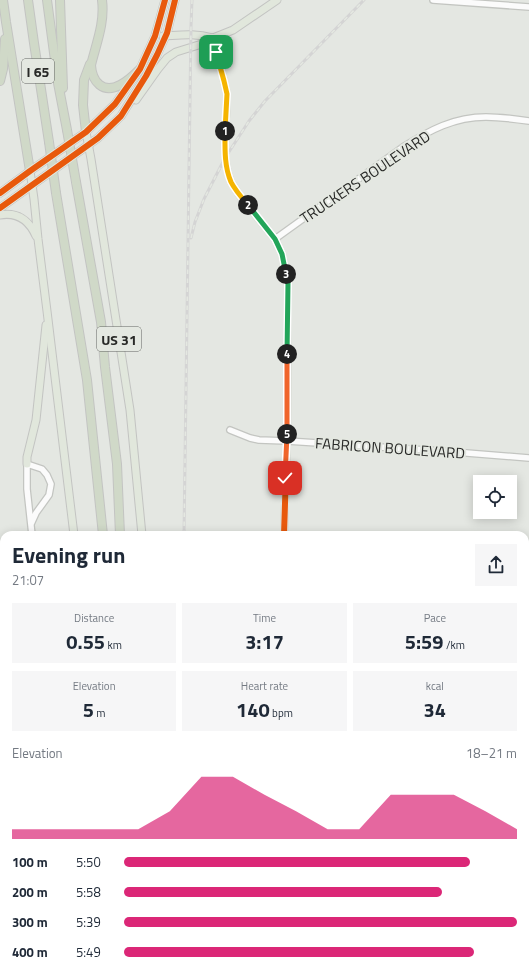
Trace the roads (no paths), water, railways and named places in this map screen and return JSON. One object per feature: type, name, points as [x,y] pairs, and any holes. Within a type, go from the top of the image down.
[{"type":"highway","points":[[3,0],[30,170]]},
{"type":"highway","points":[[24,0],[43,101]]},
{"type":"highway","name":"I 65","points":[[28,0],[56,193],[87,380],[102,531]]},
{"type":"highway","name":"I 65","points":[[47,0],[63,117],[101,322],[117,464],[120,531]]},
{"type":"highway","points":[[60,0],[63,117]]},
{"type":"highway","points":[[102,0],[102,23],[91,65],[91,72],[94,80],[104,88],[113,88],[119,86],[140,70]]},
{"type":"highway","points":[[0,81],[3,69],[6,22]]},
{"type":"highway","points":[[86,132],[83,105],[84,80],[93,56]]},
{"type":"main road","points":[[0,193],[30,170],[86,132],[115,104],[140,70],[155,36],[165,0]]},
{"type":"main road","points":[[121,116],[146,76],[166,36],[175,0]]},
{"type":"main road","points":[[0,208],[107,130],[136,100],[167,58],[176,52],[205,43],[233,30],[277,0]]},
{"type":"main road","points":[[155,36],[191,34],[213,38]]},
{"type":"main road","points":[[86,132],[88,145]]},
{"type":"main road","name":"US 31","points":[[88,145],[130,410],[142,531]]},
{"type":"main road","points":[[30,170],[74,531]]},
{"type":"main road","points":[[0,215],[13,214],[21,217],[29,223],[38,239]]},
{"type":"main road","points":[[27,464],[27,457],[36,420],[48,311]]},
{"type":"street","points":[[432,0],[529,7]]},
{"type":"street","points":[[213,38],[227,94],[225,158],[228,173],[231,182],[240,196],[275,239],[282,254],[288,283],[287,441],[284,531]]},
{"type":"street","name":"TRUCKERS BOULEVARD","points":[[275,239],[403,147],[418,137],[438,127],[457,121],[488,117],[529,121]]},
{"type":"street","name":"FABRICON BOULEVARD","points":[[230,430],[259,440],[448,451],[529,458]]},
{"type":"street","points":[[31,524],[36,513],[49,496],[51,484],[47,475],[42,469],[27,464],[27,488],[32,531]]},
{"type":"railway","points":[[184,531],[192,0]]},
{"type":"railway","points":[[191,238],[195,222],[204,199],[225,158],[249,121],[265,101],[364,0]]}]
